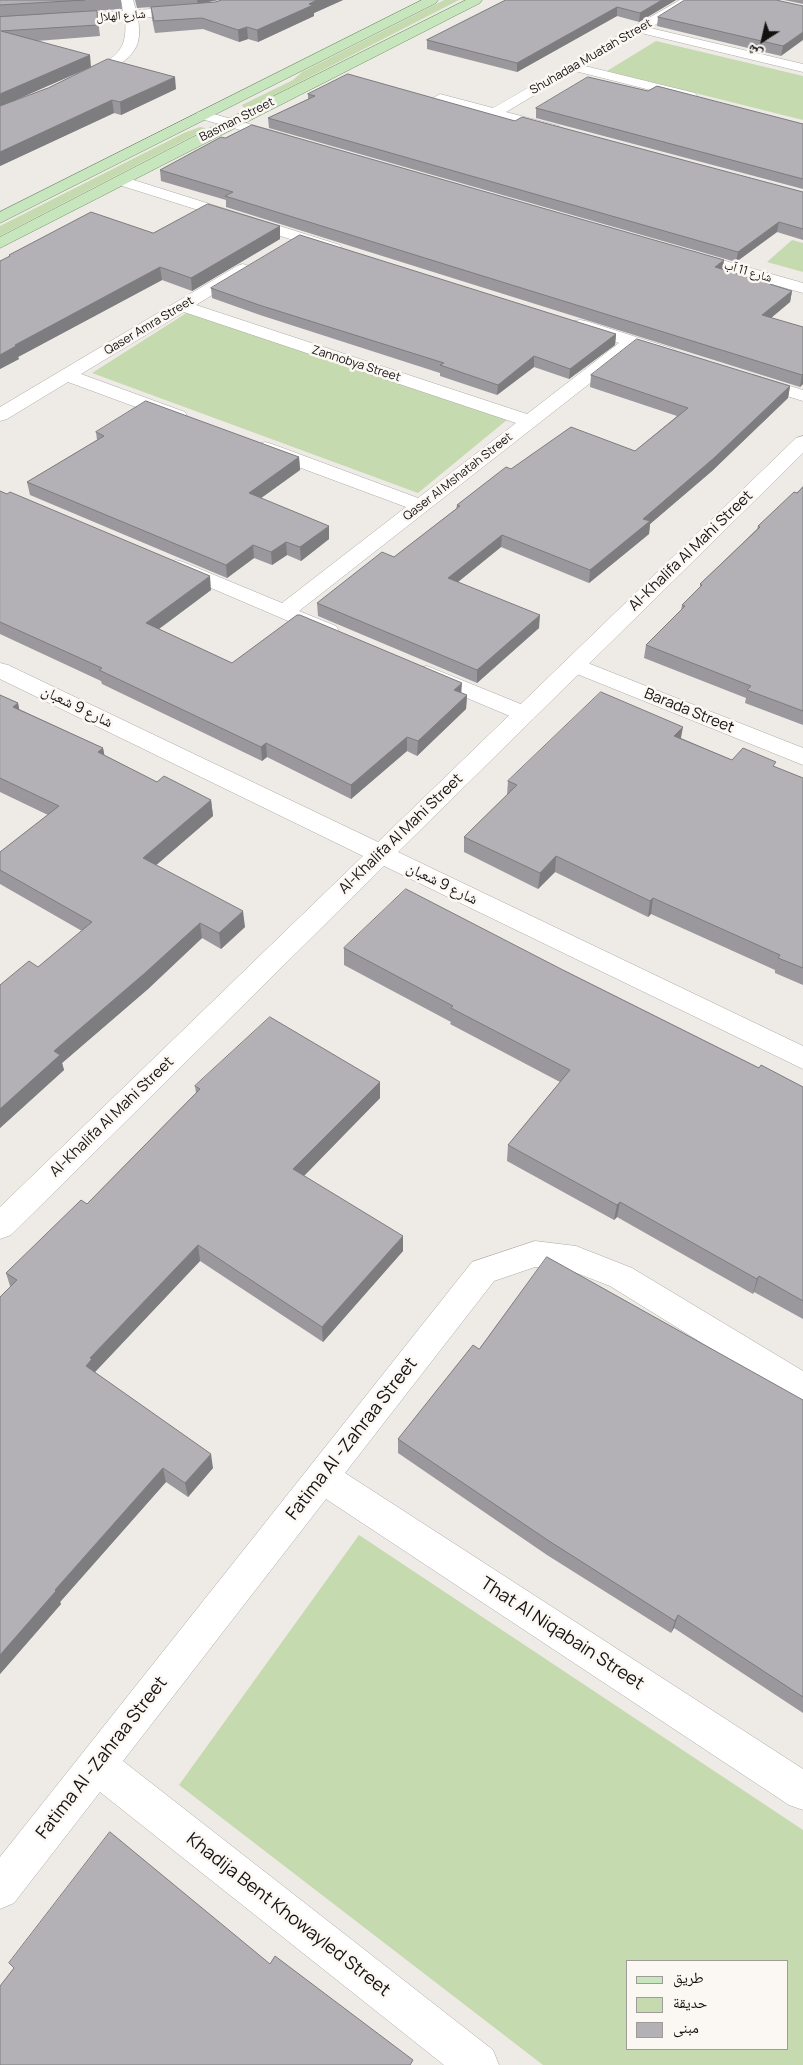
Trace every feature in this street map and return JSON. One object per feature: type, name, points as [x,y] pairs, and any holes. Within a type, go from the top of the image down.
[{"type":"main road","name":"Basman Street","points":[[0,218],[432,0]]},
{"type":"main road","name":"Basman Street","points":[[0,243],[231,123],[476,0]]},
{"type":"street","points":[[71,82],[107,66],[130,50],[133,42],[132,16],[127,0]]},
{"type":"street","name":"شارع الهلال","points":[[0,23],[132,16],[215,8],[240,0]]},
{"type":"street","name":"Shuhadaa Muatah Street","points":[[494,113],[689,0]]},
{"type":"street","points":[[639,29],[803,68]]},
{"type":"street","points":[[574,67],[707,101]]},
{"type":"street","points":[[440,98],[568,133]]},
{"type":"street","points":[[203,114],[298,142]]},
{"type":"street","points":[[121,181],[354,254]]},
{"type":"street","points":[[282,246],[298,237]]},
{"type":"street","name":"شارع 11 آب","points":[[670,250],[803,288]]},
{"type":"street","name":"Qaser Amra Street","points":[[0,415],[257,261]]},
{"type":"street","name":"Zannobya Street","points":[[183,306],[530,422]]},
{"type":"street","points":[[568,321],[680,357]]},
{"type":"street","name":"Qaser Al Mshatah Street","points":[[284,612],[632,342]]},
{"type":"street","points":[[66,375],[197,423]]},
{"type":"street","points":[[737,375],[803,396]]},
{"type":"street","points":[[244,440],[421,506]]},
{"type":"street","name":"Al-Khalifa Al Mahi Street","points":[[0,1226],[803,442]]},
{"type":"street","points":[[156,558],[346,638]]},
{"type":"street","points":[[409,665],[525,714]]},
{"type":"street","name":"Barada Street","points":[[575,665],[803,757]]},
{"type":"street","name":"شارع 9 شعبان","points":[[0,670],[803,1058]]},
{"type":"street","name":"Fatima Al -Zahraa Street","points":[[0,1889],[483,1271],[535,1254],[576,1259],[621,1277],[803,1388]]},
{"type":"street","name":"That Al Niqabain Street","points":[[322,1477],[803,1791]]},
{"type":"street","name":"Khadija Bent Khowayled Street","points":[[97,1765],[478,2065]]},
{"type":"green space","points":[[444,0],[459,0],[253,106],[243,107],[242,105],[293,80],[302,72]]},
{"type":"green space","points":[[656,41],[803,76],[803,120],[607,71]]},
{"type":"green space","points":[[200,127],[205,128],[0,236],[0,226],[184,133]]},
{"type":"green space","points":[[792,240],[803,243],[803,272],[767,262]]},
{"type":"green space","points":[[188,312],[508,419],[418,493],[92,373]]},
{"type":"green space","points":[[359,1535],[803,1830],[803,2065],[543,2065],[179,1785]]},
{"type":"building","points":[[0,0],[85,0],[0,5]]},
{"type":"building","points":[[222,0],[317,0],[309,4],[313,5],[257,30],[247,27],[238,30],[202,18],[154,21],[151,7]]},
{"type":"building","points":[[506,0],[662,0],[640,13],[617,7],[517,63],[427,40]]},
{"type":"building","points":[[685,0],[776,0],[803,6],[803,32],[783,46],[658,17]]},
{"type":"building","points":[[97,11],[98,25],[1,31],[90,55],[0,94],[0,17]]},
{"type":"building","points":[[108,59],[175,77],[120,102],[112,100],[0,152],[0,106],[48,88]]},
{"type":"building","points":[[348,74],[515,121],[522,117],[803,192],[803,229],[779,222],[738,252],[268,118],[315,96],[308,94]]},
{"type":"building","points":[[588,77],[648,91],[657,86],[803,124],[803,179],[536,108]]},
{"type":"building","points":[[252,125],[724,260],[715,267],[792,291],[762,315],[803,327],[803,374],[225,196],[233,192],[160,170],[221,137],[225,138]]},
{"type":"building","points":[[208,204],[280,226],[191,278],[160,267],[15,345],[0,355],[0,261],[91,212],[153,233]]},
{"type":"building","points":[[300,235],[616,334],[570,369],[534,356],[498,385],[440,365],[444,363],[211,288]]},
{"type":"building","points":[[637,339],[790,386],[714,458],[643,519],[650,521],[590,570],[502,535],[448,578],[540,615],[477,670],[317,603],[382,552],[394,557],[460,506],[457,505],[506,467],[511,469],[571,427],[635,451],[688,408],[591,375]]},
{"type":"building","points":[[146,401],[299,457],[249,493],[329,526],[300,547],[286,542],[271,552],[253,545],[226,565],[27,482],[104,436],[96,432]]},
{"type":"building","points":[[803,487],[803,711],[747,690],[751,686],[646,645],[685,606],[682,605],[702,585],[700,584],[794,492],[797,493]]},
{"type":"building","points":[[0,491],[7,494],[10,492],[210,576],[146,623],[232,663],[297,615],[300,615],[462,683],[454,690],[467,695],[418,741],[407,737],[351,785],[266,743],[261,747],[99,670],[102,668],[0,622]]},
{"type":"building","points":[[601,692],[683,727],[674,736],[732,760],[743,748],[776,762],[773,766],[803,778],[803,968],[778,958],[780,955],[653,898],[650,901],[556,856],[540,873],[464,837],[517,785],[508,781]]},
{"type":"building","points":[[0,695],[18,703],[13,707],[103,748],[98,752],[157,782],[164,776],[211,800],[143,858],[243,911],[219,933],[200,923],[54,1051],[60,1055],[0,1109],[0,985],[29,961],[38,967],[92,922],[0,870],[0,852],[59,806],[0,778]]},
{"type":"building","points":[[406,889],[759,1068],[761,1065],[803,1087],[803,1301],[759,1276],[757,1279],[620,1202],[617,1205],[508,1145],[570,1070],[451,1008],[453,1006],[344,948]]},
{"type":"building","points":[[270,1017],[380,1082],[293,1169],[403,1236],[322,1327],[198,1245],[90,1358],[92,1359],[86,1366],[211,1454],[185,1483],[163,1468],[0,1655],[0,1297],[17,1280],[6,1273],[81,1200],[87,1204],[200,1089],[195,1086]]},
{"type":"building","points":[[547,1257],[803,1400],[803,1697],[678,1615],[675,1621],[549,1541],[398,1439],[473,1345],[479,1349]]},
{"type":"building","points":[[110,1832],[270,1964],[275,1956],[413,2060],[410,2065],[0,2065],[0,1986],[14,1968],[9,1963]]}]
